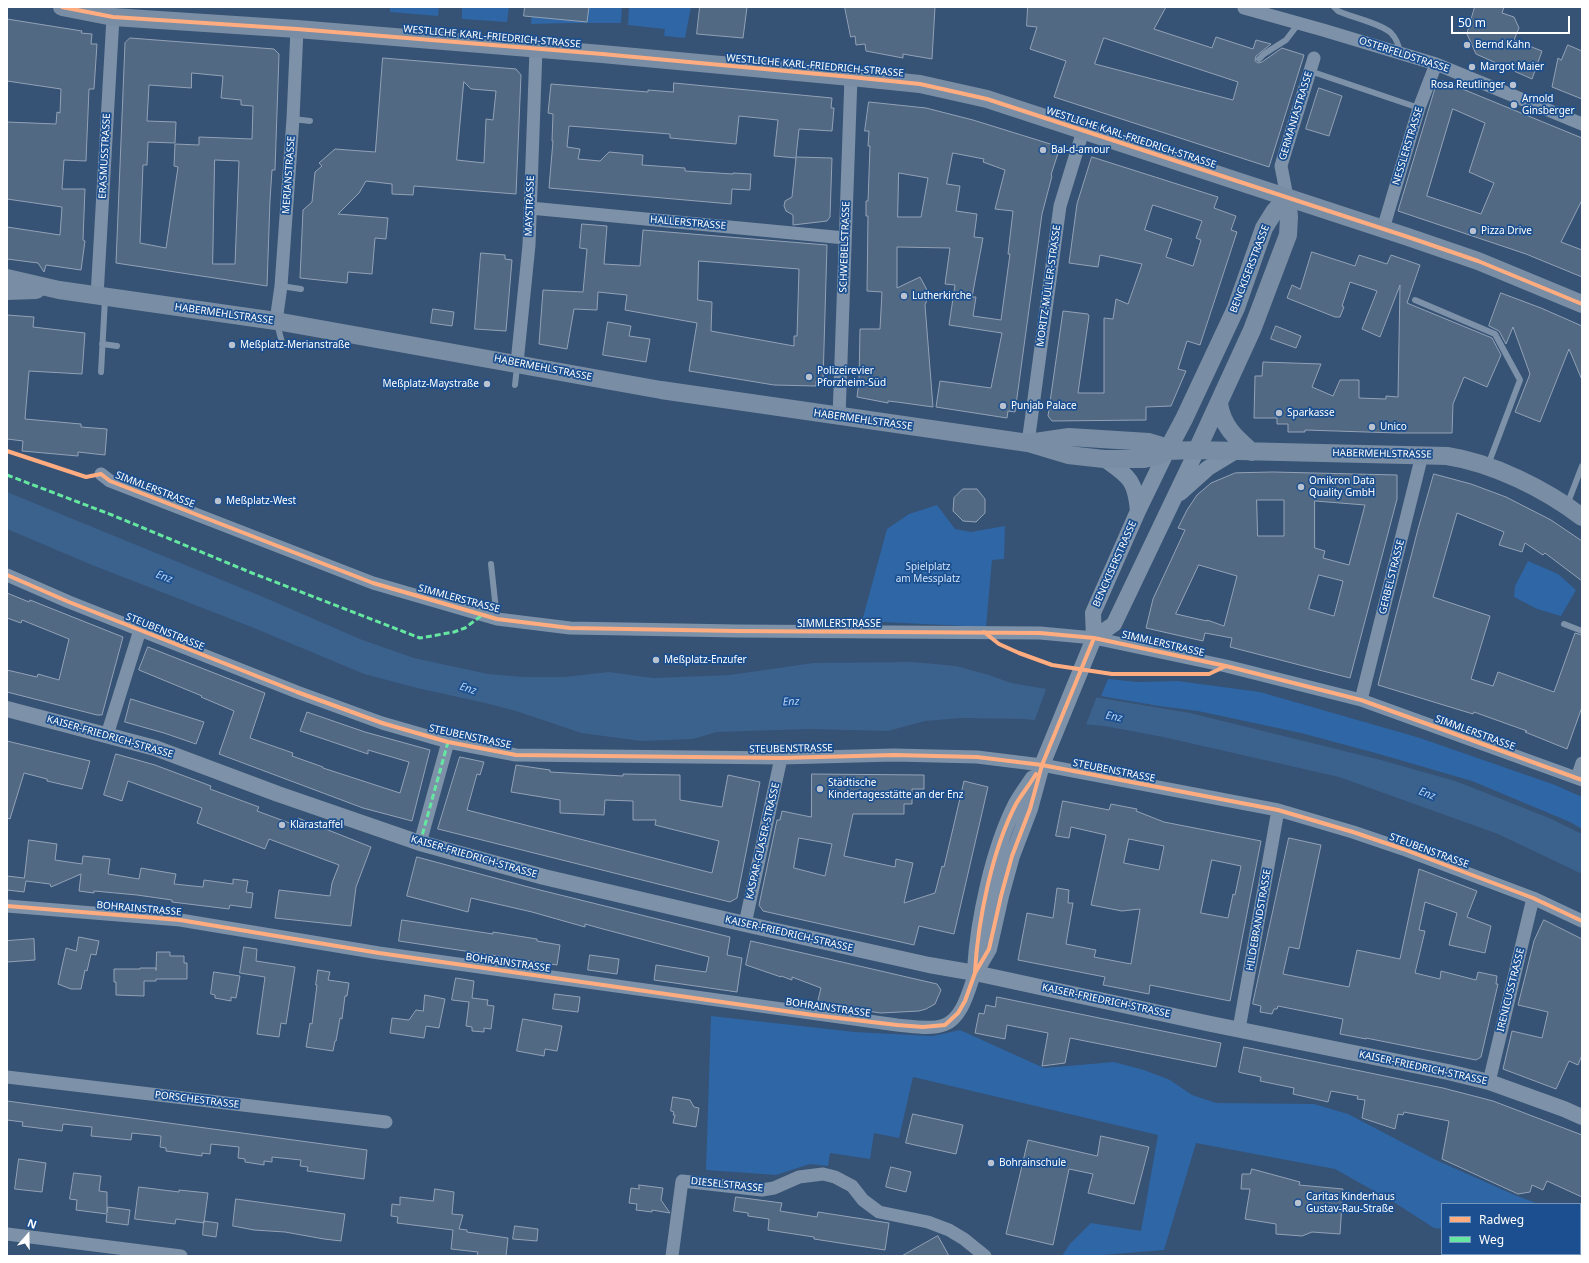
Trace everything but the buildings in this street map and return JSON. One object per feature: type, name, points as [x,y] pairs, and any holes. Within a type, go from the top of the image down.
[{"type":"main road","name":"WESTLICHE KARL-FRIEDRICH-STRASSE","points":[[62,7],[113,17],[297,29],[536,48],[920,84],[987,99],[1384,229],[1478,261],[1582,304]]},
{"type":"main road","points":[[1197,450],[1252,330],[1288,235],[1289,217],[1287,197]]},
{"type":"main road","name":"BENCKISERSTRASSE","points":[[1167,451],[1184,419],[1236,308],[1264,228],[1274,212],[1287,197]]},
{"type":"main road","name":"HABERMEHLSTRASSE","points":[[7,278],[59,290],[276,321],[661,390],[1028,443],[1068,455],[1104,459],[1144,459],[1158,456],[1167,451],[1197,450],[1422,455],[1447,456],[1467,459],[1488,466],[1523,482],[1567,506],[1582,517]]},
{"type":"main road","name":"HABERMEHLSTRASSE","points":[[7,291],[59,290]]},
{"type":"main road","points":[[1219,404],[1221,416],[1225,424],[1244,451]]},
{"type":"main road","name":"HABERMEHLSTRASSE","points":[[1028,443],[1069,437],[1148,442],[1159,445],[1167,451]]},
{"type":"street","name":"OSTERFELDSTRASSE","points":[[1244,8],[1299,23],[1369,46],[1400,53],[1436,64],[1582,124]]},
{"type":"street","name":"ERASMUSSTRASSE","points":[[101,296],[113,17]]},
{"type":"street","name":"MERIANSTRASSE","points":[[276,321],[281,286],[293,120],[297,29]]},
{"type":"street","name":"MAYSTRASSE","points":[[517,364],[527,271],[536,48]]},
{"type":"street","name":"GERMANIASTRASSE","points":[[1287,197],[1282,160],[1312,64]]},
{"type":"street","name":"NESSLERSTRASSE","points":[[1384,229],[1419,108],[1436,64]]},
{"type":"street","name":"SCHWEBELSTRASSE","points":[[840,416],[851,77]]},
{"type":"street","name":"MORITZ-MÜLLER-STRASSE","points":[[1028,443],[1060,206],[1082,130]]},
{"type":"street","name":"HALLERSTRASSE","points":[[530,208],[845,238]]},
{"type":"street","points":[[975,972],[978,928],[994,865],[1003,836],[1016,804],[1042,765],[1094,638],[1114,624],[1197,450]]},
{"type":"street","name":"BENCKISERSTRASSE","points":[[1094,638],[1093,613],[1138,511],[1167,451]]},
{"type":"street","points":[[1173,500],[1208,468],[1244,451]]},
{"type":"street","name":"GERBELSTRASSE","points":[[1361,700],[1422,455]]},
{"type":"street","points":[[1104,459],[1131,480],[1137,498],[1138,511]]},
{"type":"street","name":"SIMMLERSTRASSE","points":[[101,474],[110,481],[373,583],[497,619],[570,628],[1040,633],[1094,638],[1226,666],[1361,700],[1579,779]]},
{"type":"street","name":"STEUBENSTRASSE","points":[[7,575],[140,630],[297,692],[382,723],[448,742],[516,755],[782,758],[894,755],[947,756],[977,757],[1042,765],[1278,810],[1367,837],[1533,898],[1582,921]]},
{"type":"street","name":"STEUBENSTRASSE","points":[[107,735],[140,630]]},
{"type":"street","name":"KAISER-FRIEDRICH-STRASSE","points":[[7,709],[155,748],[278,794],[420,843],[544,878],[921,963],[975,972],[1448,1072],[1489,1082],[1582,1117]]},
{"type":"street","name":"STEUBENSTRASSE","points":[[420,843],[448,742]]},
{"type":"street","name":"KASPAR-GLASER-STRASSE","points":[[745,924],[782,758]]},
{"type":"street","points":[[1579,779],[1582,763]]},
{"type":"street","name":"HILDEBRANDSTRASSE","points":[[1239,1029],[1278,810]]},
{"type":"street","name":"IRENICUSSTRASSE","points":[[1489,1082],[1533,898]]},
{"type":"street","name":"BOHRAINSTRASSE","points":[[7,906],[180,920],[379,954],[897,1025],[923,1027],[945,1025],[958,1013],[965,1002],[975,972]]},
{"type":"street","name":"PORSCHESTRASSE","points":[[7,1077],[386,1122]]},
{"type":"street","name":"DIESELSTRASSE","points":[[672,1256],[682,1180],[762,1190],[774,1188],[799,1176],[823,1174],[843,1180],[852,1186],[863,1200],[879,1212],[928,1222],[949,1230],[964,1239],[985,1256]]},
{"type":"street","points":[[7,1234],[181,1256]]},
{"type":"lane","points":[[1334,7],[1338,12],[1380,27],[1391,33],[1398,43],[1400,53]]},
{"type":"lane","points":[[1259,59],[1264,54],[1286,40],[1299,23]]},
{"type":"lane","points":[[1312,64],[1419,108]]},
{"type":"lane","points":[[293,120],[310,121]]},
{"type":"lane","points":[[281,286],[301,289]]},
{"type":"lane","points":[[101,296],[101,372]]},
{"type":"lane","points":[[1415,300],[1496,334],[1520,380],[1488,466]]},
{"type":"lane","points":[[276,321],[282,343]]},
{"type":"lane","points":[[102,344],[117,346]]},
{"type":"lane","points":[[515,385],[517,364]]},
{"type":"lane","points":[[1567,506],[1582,466]]},
{"type":"lane","points":[[491,564],[497,619]]},
{"type":"lane","points":[[1564,624],[1582,631]]},
{"type":"green space","points":[[390,7],[439,7],[438,16],[390,12]]},
{"type":"green space","points":[[462,7],[509,7],[507,22],[462,19]]},
{"type":"green space","points":[[532,7],[622,7],[621,23],[531,24]]},
{"type":"green space","points":[[629,7],[691,7],[685,38],[664,36],[665,29],[628,25]]},
{"type":"green space","name":"Spielplatz am Messplatz","points":[[937,505],[955,529],[971,532],[1005,526],[1004,559],[992,560],[986,627],[862,621],[887,529],[909,514]]},
{"type":"green space","points":[[1528,561],[1558,574],[1576,590],[1561,616],[1537,609],[1514,597],[1515,586]]},
{"type":"green space","points":[[1108,679],[1138,682],[1178,681],[1260,692],[1420,738],[1555,785],[1582,797],[1582,829],[1570,822],[1472,781],[1379,754],[1301,733],[1198,711],[1101,696]]},
{"type":"green space","points":[[711,1016],[855,1032],[933,1036],[960,1030],[1044,1068],[1114,1062],[1144,1070],[1170,1080],[1192,1095],[1216,1103],[1314,1104],[1348,1114],[1436,1160],[1536,1203],[1441,1203],[1441,1229],[1434,1228],[1392,1201],[1335,1169],[1196,1143],[1164,1250],[1090,1256],[1062,1256],[1069,1245],[1091,1223],[1141,1231],[1158,1135],[913,1077],[899,1138],[874,1133],[870,1159],[830,1153],[828,1166],[810,1164],[776,1175],[706,1170]]},
{"type":"green space","points":[[1582,1219],[1582,1256],[1510,1256],[1581,1255]]},
{"type":"water","name":"Enz","points":[[7,492],[261,596],[360,639],[414,658],[488,674],[524,677],[564,677],[609,672],[653,678],[730,675],[813,663],[914,662],[956,666],[1011,683],[1190,713],[1381,760],[1455,781],[1549,818],[1582,834],[1582,874],[1498,834],[1339,777],[1163,737],[1104,726],[1023,719],[961,718],[925,721],[888,731],[809,729],[717,732],[693,739],[641,741],[581,733],[516,711],[364,674],[254,628],[92,565],[7,529]]},
{"type":"pier","points":[[1047,687],[1097,696],[1085,727],[1034,722]]},
{"type":"marked path","points":[[7,475],[112,515],[252,573],[420,638],[454,632],[465,628],[481,616]]},
{"type":"marked path","points":[[420,843],[448,742],[445,741]]},
{"type":"cycle path","points":[[62,7],[113,17],[297,29],[602,54],[920,84],[987,99],[1408,237],[1478,261],[1582,304]]},
{"type":"cycle path","points":[[7,451],[86,477],[101,474],[110,481],[373,583],[497,619],[570,628],[737,631],[1040,633],[1094,638],[1226,666],[1361,700],[1582,780]]},
{"type":"cycle path","points":[[7,575],[69,602],[297,692],[382,723],[448,742],[516,755],[781,758],[894,755],[977,757],[1042,765],[1278,810],[1353,832],[1403,849],[1533,898],[1582,921]]},
{"type":"cycle path","points":[[984,632],[999,644],[1052,665],[1112,674],[1209,674],[1226,666]]},
{"type":"cycle path","points":[[7,906],[180,920],[379,953],[813,1015],[923,1027],[945,1025],[958,1013],[965,1001],[975,973],[989,949],[1012,856],[1030,809],[1042,765],[1094,638]]},
{"type":"cycle path","points":[[975,972],[979,930],[993,864],[1007,822],[1016,804],[1036,774]]},
{"type":"place","name":"Bernd Kahn","points":[[1467,45]]},
{"type":"place","name":"Margot Maier","points":[[1472,67]]},
{"type":"place","name":"Rosa Reutlinger","points":[[1513,85]]},
{"type":"place","name":"Arnold Ginsberger","points":[[1514,105]]},
{"type":"place","name":"Bal-d-amour","points":[[1043,150]]},
{"type":"place","name":"Pizza Drive","points":[[1473,231]]},
{"type":"place","name":"Lutherkirche","points":[[904,296]]},
{"type":"place","name":"Meßplatz-Merianstraße","points":[[232,345]]},
{"type":"place","name":"Polizeirevier Pforzheim-Süd","points":[[809,377]]},
{"type":"place","name":"Meßplatz-Maystraße","points":[[487,384]]},
{"type":"place","name":"Punjab Palace","points":[[1003,406]]},
{"type":"place","name":"Sparkasse","points":[[1279,413]]},
{"type":"place","name":"Unico","points":[[1372,427]]},
{"type":"place","name":"Omikron Data Quality GmbH","points":[[1301,487]]},
{"type":"place","name":"Meßplatz-West","points":[[218,501]]},
{"type":"place","name":"Meßplatz-Enzufer","points":[[656,660]]},
{"type":"place","name":"Städtische Kindertagesstätte an der Enz","points":[[820,789]]},
{"type":"place","name":"Klarastaffel","points":[[282,825]]},
{"type":"place","name":"Bohrainschule","points":[[991,1163]]},
{"type":"place","name":"Caritas Kinderhaus Gustav-Rau-Straße","points":[[1298,1203]]}]
